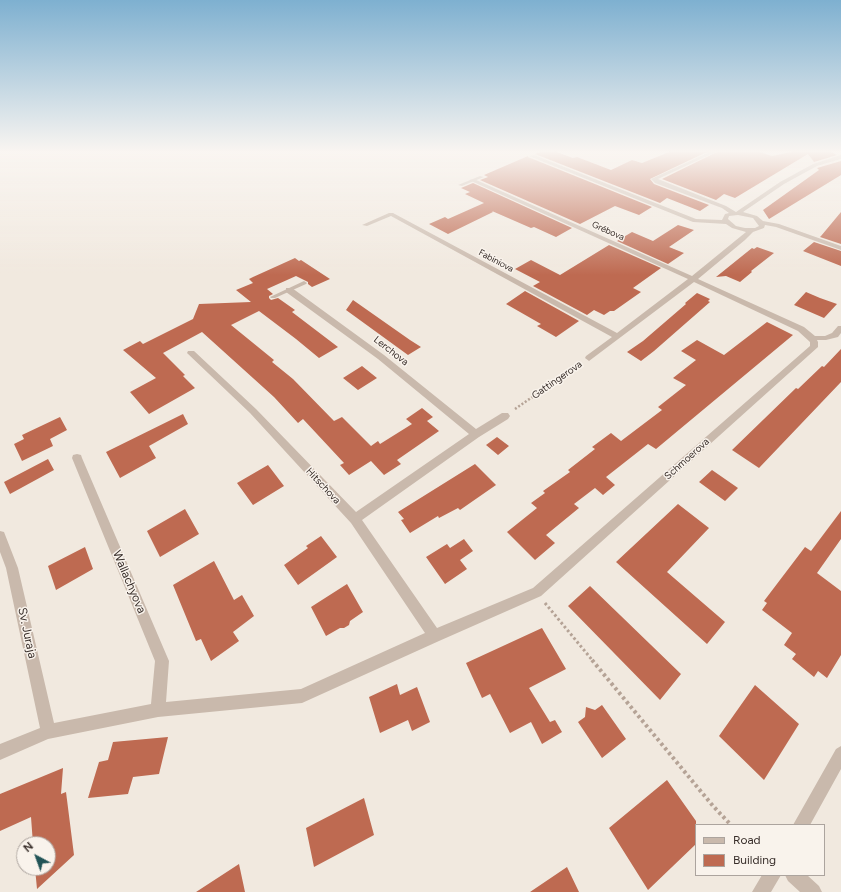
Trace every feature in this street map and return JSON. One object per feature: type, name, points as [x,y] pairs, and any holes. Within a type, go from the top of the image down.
[{"type":"street","name":"Grébova","points":[[498,192],[693,279]]},
{"type":"street","points":[[621,192],[695,221],[727,222],[734,227],[751,230]]},
{"type":"street","points":[[683,192],[736,213],[750,216],[761,222],[777,225],[841,248]]},
{"type":"street","points":[[727,222],[725,218],[726,216],[736,213],[768,192]]},
{"type":"street","name":"Fabiniova","points":[[365,225],[391,214],[617,336]]},
{"type":"street","name":"Gattingerova","points":[[589,358],[693,279],[751,230],[762,227],[761,222]]},
{"type":"street","points":[[693,279],[801,329],[812,338]]},
{"type":"street","name":"Lerchova","points":[[289,290],[382,357],[476,434]]},
{"type":"street","name":"Schmoerova","points":[[0,752],[48,732],[158,710],[302,696],[434,636],[537,592],[814,347],[812,338]]},
{"type":"street","name":"Hitschova","points":[[191,353],[253,411],[355,519],[434,636]]},
{"type":"street","points":[[355,519],[476,434],[505,416]]},
{"type":"street","name":"Wallachyova","points":[[77,458],[162,661],[158,710]]},
{"type":"street","name":"Sv. Juraja","points":[[0,536],[12,568],[48,732]]},
{"type":"street","points":[[802,824],[841,754]]},
{"type":"street","points":[[762,892],[771,876]]},
{"type":"street","points":[[795,876],[812,892]]},
{"type":"lane","points":[[272,297],[304,283]]},
{"type":"lane","points":[[812,338],[831,337],[836,335],[841,328]]},
{"type":"path","name":"Gattingerova","points":[[505,416],[589,358]]},
{"type":"path","points":[[537,592],[708,800],[730,824]]},
{"type":"building","points":[[470,192],[492,192],[572,228],[556,237],[492,211],[493,212],[448,234],[429,224],[445,217],[448,219],[484,203],[465,194]]},
{"type":"building","points":[[506,192],[614,192],[652,207],[639,215],[615,206],[580,224]]},
{"type":"building","points":[[631,192],[674,192],[709,205],[700,211],[667,198],[660,203]]},
{"type":"building","points":[[694,192],[746,192],[735,198],[724,194],[716,200]]},
{"type":"building","points":[[789,192],[814,192],[769,219],[763,210]]},
{"type":"building","points":[[841,212],[841,244],[820,237],[821,236]]},
{"type":"building","points":[[678,225],[694,230],[669,247],[684,253],[668,264],[617,241],[632,232],[653,241]]},
{"type":"building","points":[[814,242],[841,251],[841,266],[803,251]]},
{"type":"building","points":[[609,245],[661,268],[633,288],[641,292],[614,311],[610,311],[604,315],[594,310],[587,315],[533,286],[540,282],[515,269],[531,260],[560,275]]},
{"type":"building","points":[[757,247],[774,253],[751,271],[752,272],[740,282],[726,276],[716,277],[752,248],[754,249]]},
{"type":"building","points":[[295,258],[299,261],[301,260],[330,279],[312,287],[308,284],[308,282],[296,276],[267,289],[273,294],[269,296],[269,298],[271,300],[278,298],[295,310],[292,312],[338,347],[319,358],[259,311],[231,325],[274,360],[272,362],[293,379],[334,421],[342,417],[371,446],[378,441],[380,444],[412,424],[406,419],[422,408],[433,417],[427,421],[439,431],[397,460],[401,464],[384,475],[371,461],[349,475],[340,465],[344,463],[303,419],[298,423],[274,397],[202,332],[163,353],[185,375],[183,376],[195,388],[149,414],[130,392],[156,378],[123,350],[140,341],[143,344],[193,319],[199,304],[251,302],[236,290],[253,283],[249,279]]},
{"type":"building","points":[[525,291],[579,321],[556,337],[537,326],[541,324],[506,304]]},
{"type":"building","points":[[806,292],[837,304],[824,318],[794,305]]},
{"type":"building","points":[[697,293],[710,299],[708,301],[710,302],[654,351],[641,361],[627,352],[643,341]]},
{"type":"building","points":[[353,300],[421,347],[408,355],[346,310]]},
{"type":"building","points":[[767,322],[793,335],[656,449],[648,444],[606,477],[615,485],[603,495],[595,488],[574,504],[579,508],[546,535],[555,543],[535,560],[507,532],[537,508],[531,503],[545,493],[543,491],[570,472],[568,470],[595,449],[592,447],[611,433],[621,441],[662,410],[658,407],[686,385],[673,378],[696,360],[681,351],[697,340],[724,355]]},
{"type":"building","points":[[841,349],[841,382],[759,468],[732,450],[796,388],[798,389],[822,366],[824,367]]},
{"type":"building","points":[[362,366],[377,378],[358,390],[343,378]]},
{"type":"building","points":[[183,414],[188,424],[149,446],[156,458],[120,478],[106,452]]},
{"type":"building","points":[[60,417],[67,430],[50,439],[53,446],[22,461],[14,444],[24,439],[22,435]]},
{"type":"building","points":[[497,437],[509,446],[498,455],[486,445]]},
{"type":"building","points":[[48,459],[54,470],[10,494],[4,482]]},
{"type":"building","points":[[475,464],[496,485],[460,510],[458,508],[439,518],[438,516],[410,533],[401,520],[404,519],[398,512]]},
{"type":"building","points":[[268,465],[284,486],[253,505],[237,483]]},
{"type":"building","points":[[712,470],[738,488],[725,501],[699,482]]},
{"type":"building","points":[[678,504],[709,528],[667,572],[725,622],[707,644],[616,562]]},
{"type":"building","points":[[185,509],[199,534],[160,557],[147,531]]},
{"type":"building","points":[[841,511],[841,539],[817,573],[841,591],[841,655],[827,678],[818,671],[814,677],[792,659],[796,654],[784,645],[792,633],[762,610],[767,603],[764,601],[805,547],[811,551]]},
{"type":"building","points":[[321,536],[337,557],[298,585],[284,565],[308,548],[306,546]]},
{"type":"building","points":[[464,539],[473,551],[460,560],[467,569],[445,584],[426,557],[447,544],[450,548]]},
{"type":"building","points":[[85,547],[93,569],[56,590],[48,566]]},
{"type":"building","points":[[214,561],[234,600],[242,595],[254,616],[233,632],[239,641],[211,661],[201,639],[196,641],[173,585]]},
{"type":"building","points":[[347,584],[363,612],[350,621],[349,625],[326,636],[311,607]]},
{"type":"building","points":[[590,586],[681,674],[660,700],[568,606]]},
{"type":"building","points":[[542,628],[566,669],[529,688],[550,722],[555,720],[562,732],[542,744],[531,722],[510,733],[490,694],[482,698],[466,663]]},
{"type":"building","points":[[397,684],[400,695],[417,687],[430,722],[412,731],[408,720],[380,733],[369,697]]},
{"type":"building","points":[[755,685],[799,724],[764,780],[719,736]]},
{"type":"building","points":[[602,705],[626,739],[602,758],[578,722],[585,717],[586,707],[595,710]]},
{"type":"building","points":[[168,737],[159,774],[133,777],[128,794],[88,798],[99,762],[108,760],[113,742]]},
{"type":"building","points":[[63,768],[61,794],[66,792],[74,855],[56,872],[56,836],[32,836],[31,817],[0,831],[0,794]]},
{"type":"building","points":[[667,780],[696,821],[695,845],[648,890],[609,828]]},
{"type":"building","points":[[364,798],[374,835],[314,867],[306,828]]},
{"type":"building","points":[[239,864],[245,892],[196,892]]},
{"type":"building","points":[[567,867],[579,892],[530,892]]},
{"type":"building","points":[[36,876],[51,876],[37,889]]}]
